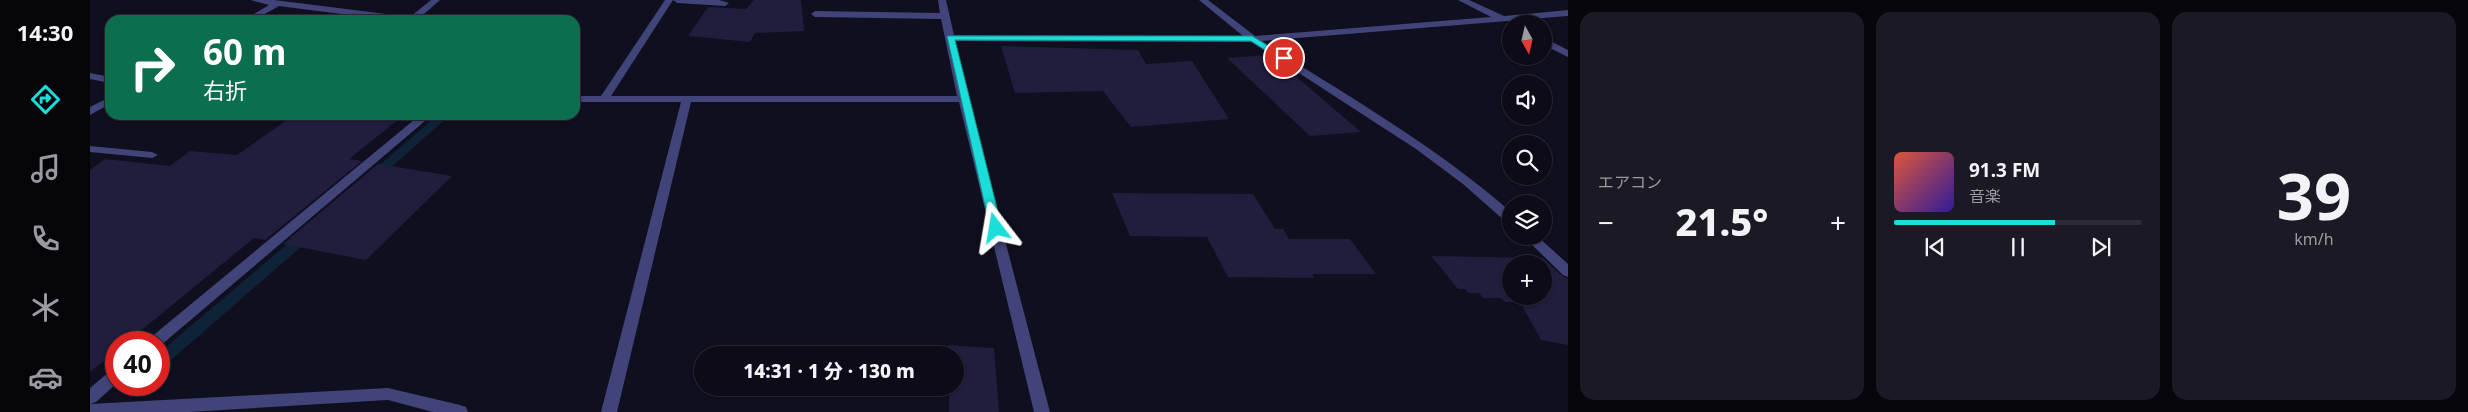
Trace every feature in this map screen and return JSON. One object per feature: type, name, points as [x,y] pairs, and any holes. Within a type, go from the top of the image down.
[{"type":"street","points":[[254,0],[369,15]]},
{"type":"street","points":[[417,15],[436,0]]},
{"type":"street","points":[[604,98],[669,0]]},
{"type":"street","points":[[677,0],[724,3]]},
{"type":"street","points":[[942,0],[963,100],[1042,412]]},
{"type":"street","points":[[1203,0],[1252,39],[1378,118],[1486,196],[1502,211]]},
{"type":"street","points":[[1462,0],[1502,19]]},
{"type":"street","points":[[257,15],[276,4]]},
{"type":"street","points":[[1552,15],[1568,13]]},
{"type":"street","points":[[814,14],[946,16]]},
{"type":"street","points":[[950,38],[1252,39],[1502,22]]},
{"type":"street","points":[[1552,45],[1568,54]]},
{"type":"street","points":[[90,76],[105,79]]},
{"type":"street","points":[[609,412],[687,98]]},
{"type":"street","points":[[580,99],[963,100]]},
{"type":"street","points":[[90,112],[105,103]]},
{"type":"street","points":[[168,331],[421,120]]},
{"type":"street","points":[[90,149],[152,155]]},
{"type":"street","points":[[1540,245],[1568,272]]},
{"type":"street","points":[[90,397],[105,384]]},
{"type":"street","points":[[90,410],[388,394],[460,412]]},
{"type":"building","points":[[754,0],[801,0],[804,31],[755,33],[750,42],[688,36],[708,7],[746,9]]},
{"type":"building","points":[[1001,46],[1138,50],[1146,64],[1192,61],[1229,119],[1131,127],[1103,91],[1015,93]]},
{"type":"building","points":[[1268,55],[1284,66],[1361,132],[1310,136],[1227,58]]},
{"type":"building","points":[[287,120],[398,120],[349,159],[362,161],[265,240],[254,238],[140,331],[105,331],[105,360],[90,372],[90,170],[105,159],[170,166],[190,151],[237,155]]},
{"type":"building","points":[[378,164],[452,176],[366,260],[283,244]]},
{"type":"building","points":[[1112,193],[1253,194],[1275,229],[1283,229],[1289,239],[1350,239],[1376,274],[1312,274],[1314,278],[1228,277],[1207,237],[1130,236]]},
{"type":"building","points":[[1431,256],[1502,257],[1502,299],[1483,298],[1479,293],[1468,293],[1465,289],[1458,289]]},
{"type":"building","points":[[1552,267],[1568,279],[1568,345],[1541,340],[1522,305],[1552,305]]},
{"type":"building","points":[[964,346],[994,348],[999,412],[949,412],[949,396],[964,396]]},
{"type":"waterway","points":[[375,175],[439,120]]},
{"type":"waterway","points":[[170,353],[305,236]]},
{"type":"route","points":[[996,228],[963,100],[950,38],[1252,39],[1284,58]]}]
